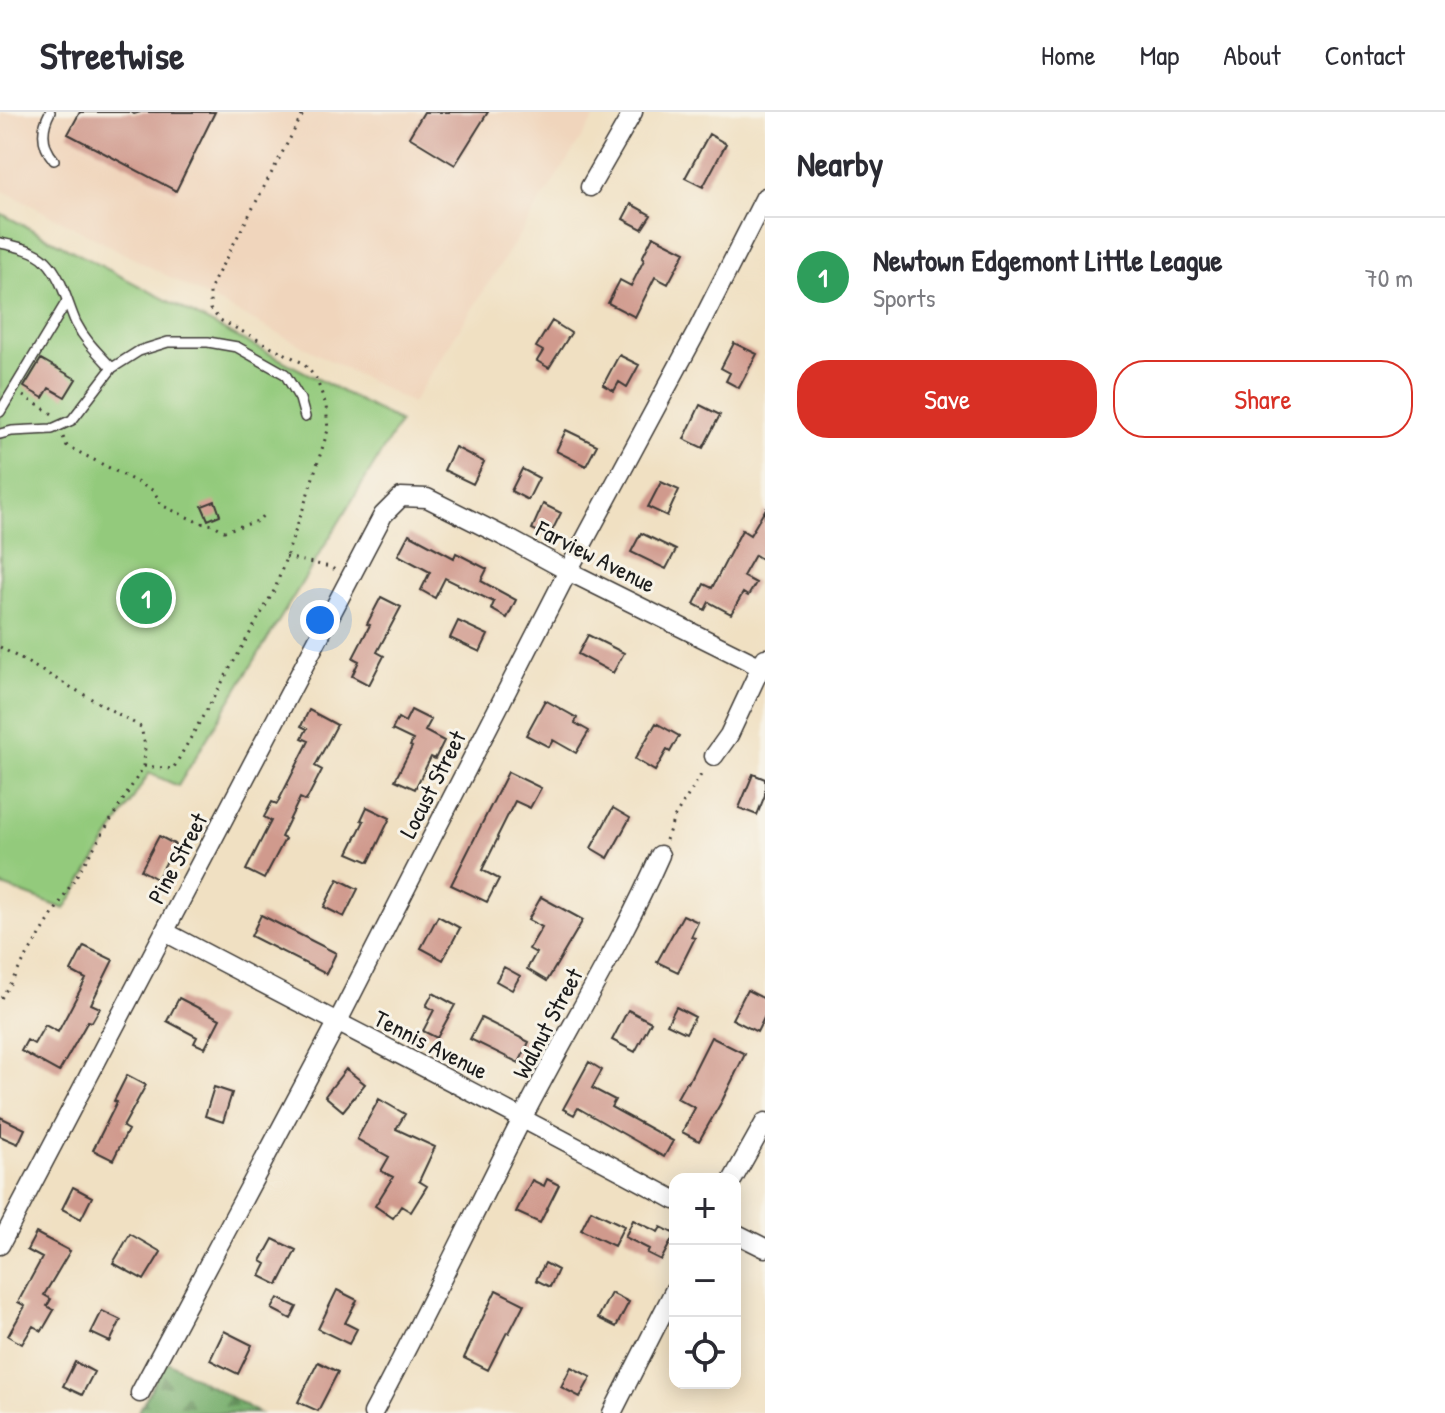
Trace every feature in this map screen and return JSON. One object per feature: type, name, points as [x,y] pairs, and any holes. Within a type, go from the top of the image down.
[{"type":"street","points":[[590,187],[633,112]]},
{"type":"street","name":"Locust Street","points":[[140,1393],[337,1023],[568,571],[765,197]]},
{"type":"street","name":"Farview Avenue","points":[[401,497],[427,498],[568,571],[764,664]]},
{"type":"street","name":"Pine Street","points":[[0,1245],[383,515],[401,497]]},
{"type":"street","points":[[714,756],[729,735],[764,664]]},
{"type":"street","name":"Walnut Street","points":[[373,1413],[660,855]]},
{"type":"street","name":"Tennis Avenue","points":[[165,932],[669,1197]]},
{"type":"street","points":[[736,1173],[765,1122]]},
{"type":"street","points":[[741,1236],[765,1248]]},
{"type":"street","points":[[612,1413],[669,1301]]},
{"type":"lane","points":[[50,112],[44,122],[43,140],[54,160]]},
{"type":"lane","points":[[0,243],[45,258],[86,340],[112,368]]},
{"type":"lane","points":[[0,412],[67,301]]},
{"type":"lane","points":[[0,434],[52,429],[72,420],[112,368],[139,351],[168,342],[208,342],[237,347],[285,374],[300,399],[305,417]]},
{"type":"path","points":[[144,766],[173,769],[275,589],[328,430],[326,405],[316,378],[303,363],[220,320],[210,309],[210,291],[304,112]]},
{"type":"path","points":[[13,390],[55,415],[67,446],[154,491],[161,505],[224,531],[258,521],[266,512]]},
{"type":"path","points":[[286,557],[330,567],[351,578]]},
{"type":"path","points":[[0,647],[141,727],[145,746],[144,766],[0,1000]]},
{"type":"path","points":[[660,855],[674,818],[714,756]]},
{"type":"shaded area","points":[[0,112],[598,112],[412,403],[0,189]]},
{"type":"green space","points":[[0,213],[400,422],[178,786],[149,773],[65,909],[0,885]]},
{"type":"green space","points":[[166,1361],[259,1413],[138,1413]]},
{"type":"building","points":[[80,112],[215,112],[176,191],[68,134]]},
{"type":"building","points":[[424,112],[488,112],[455,165],[409,137]]},
{"type":"building","points":[[709,134],[726,144],[703,187],[685,178]]},
{"type":"building","points":[[631,204],[651,215],[642,229],[623,219]]},
{"type":"building","points":[[653,236],[685,252],[668,284],[655,277],[635,317],[608,303],[620,280],[631,286]]},
{"type":"building","points":[[552,321],[571,333],[549,368],[537,361],[543,351],[536,347]]},
{"type":"building","points":[[734,343],[757,354],[739,388],[726,381],[730,373],[721,368]]},
{"type":"building","points":[[619,355],[639,365],[627,387],[619,382],[614,391],[603,385]]},
{"type":"building","points":[[41,359],[76,379],[65,397],[49,388],[43,398],[24,387]]},
{"type":"building","points":[[700,405],[720,415],[703,448],[684,439]]},
{"type":"building","points":[[566,430],[597,445],[586,466],[556,451]]},
{"type":"building","points":[[455,447],[484,462],[473,484],[444,470]]},
{"type":"building","points":[[522,469],[539,478],[528,500],[511,491]]},
{"type":"building","points":[[661,482],[679,490],[667,516],[648,507]]},
{"type":"building","points":[[215,501],[220,515],[208,520],[202,506]]},
{"type":"building","points":[[543,504],[561,513],[549,537],[532,529]]},
{"type":"building","points":[[765,510],[765,561],[755,555],[743,576],[756,583],[748,596],[743,593],[731,614],[709,602],[705,610],[694,604],[704,584],[712,588],[742,530],[750,535]]},
{"type":"building","points":[[641,533],[676,550],[666,569],[631,552]]},
{"type":"building","points":[[409,534],[454,558],[456,553],[487,569],[481,581],[516,600],[507,618],[491,609],[494,602],[445,578],[435,598],[421,590],[430,572],[398,555]]},
{"type":"building","points":[[381,597],[401,607],[377,652],[384,656],[369,685],[352,676],[359,661],[353,658]]},
{"type":"building","points":[[458,621],[488,635],[480,652],[450,638]]},
{"type":"building","points":[[588,635],[624,653],[613,673],[578,654]]},
{"type":"building","points":[[545,700],[577,718],[575,723],[589,731],[576,753],[553,740],[549,747],[526,735]]},
{"type":"building","points":[[309,710],[337,725],[315,766],[322,770],[306,801],[300,798],[281,837],[285,839],[264,879],[246,870],[271,821],[264,817],[272,802],[277,804],[309,741],[302,738],[307,729],[301,726]]},
{"type":"building","points":[[411,710],[431,720],[425,731],[444,741],[435,759],[431,757],[415,789],[395,780],[413,740],[392,730],[398,718],[405,722]]},
{"type":"building","points":[[656,723],[679,736],[655,771],[635,759]]},
{"type":"building","points":[[508,772],[541,788],[530,808],[515,801],[497,837],[482,870],[499,879],[487,902],[451,885]]},
{"type":"building","points":[[753,774],[765,779],[765,795],[757,815],[739,808]]},
{"type":"building","points":[[367,807],[390,818],[369,862],[348,853],[364,821],[361,820]]},
{"type":"building","points":[[613,808],[630,818],[608,858],[591,848]]},
{"type":"building","points":[[159,836],[176,845],[157,879],[141,870]]},
{"type":"building","points":[[338,879],[358,889],[344,917],[324,907]]},
{"type":"building","points":[[541,897],[583,920],[547,981],[527,969],[536,953],[529,949],[542,927],[528,920]]},
{"type":"building","points":[[261,915],[336,953],[326,974],[251,936]]},
{"type":"building","points":[[683,915],[698,922],[691,937],[695,938],[678,972],[657,962]]},
{"type":"building","points":[[438,916],[460,928],[443,960],[421,948]]},
{"type":"building","points":[[84,946],[113,960],[91,1004],[100,1008],[92,1022],[88,1021],[59,1072],[21,1051],[27,1040],[34,1044],[45,1025],[58,1032],[86,979],[71,971]]},
{"type":"building","points":[[504,967],[520,976],[512,990],[496,981]]},
{"type":"building","points":[[747,990],[765,999],[765,1016],[757,1032],[732,1019]]},
{"type":"building","points":[[433,993],[455,1005],[437,1038],[423,1031],[434,1010],[426,1006]]},
{"type":"building","points":[[179,998],[220,1019],[205,1048],[194,1043],[197,1037],[167,1021]]},
{"type":"building","points":[[676,1007],[695,1017],[686,1033],[667,1024]]},
{"type":"building","points":[[628,1010],[651,1022],[635,1052],[612,1040]]},
{"type":"building","points":[[481,1018],[529,1042],[519,1063],[470,1039]]},
{"type":"building","points":[[711,1037],[745,1054],[699,1141],[682,1132],[695,1108],[677,1098]]},
{"type":"building","points":[[589,1062],[602,1070],[592,1088],[615,1100],[611,1107],[673,1141],[664,1157],[578,1108],[574,1115],[563,1109]]},
{"type":"building","points":[[346,1069],[365,1084],[343,1111],[325,1096]]},
{"type":"building","points":[[127,1075],[146,1085],[123,1127],[128,1130],[113,1160],[93,1150]]},
{"type":"building","points":[[214,1087],[232,1093],[223,1122],[205,1116]]},
{"type":"building","points":[[379,1099],[405,1114],[396,1129],[435,1147],[419,1181],[427,1186],[411,1212],[401,1206],[393,1218],[375,1206],[393,1177],[381,1171],[389,1157],[357,1139]]},
{"type":"building","points":[[0,1117],[25,1129],[18,1144],[0,1136]]},
{"type":"building","points":[[547,1179],[559,1185],[540,1223],[516,1212],[532,1180],[544,1186]]},
{"type":"building","points":[[73,1187],[92,1197],[81,1219],[62,1209]]},
{"type":"building","points":[[591,1210],[624,1226],[614,1246],[581,1230]]},
{"type":"building","points":[[633,1220],[658,1232],[661,1227],[669,1231],[669,1245],[661,1260],[647,1253],[649,1249],[625,1237]]},
{"type":"building","points":[[36,1233],[70,1251],[44,1295],[51,1299],[47,1306],[54,1310],[42,1331],[33,1326],[22,1344],[8,1336],[25,1306],[18,1302],[42,1258],[27,1250]]},
{"type":"building","points":[[130,1234],[161,1252],[144,1280],[113,1263]]},
{"type":"building","points":[[273,1239],[296,1250],[278,1285],[260,1276],[266,1264],[261,1261]]},
{"type":"building","points":[[545,1263],[558,1270],[550,1287],[536,1280]]},
{"type":"building","points":[[337,1290],[357,1300],[345,1323],[357,1329],[349,1344],[318,1329]]},
{"type":"building","points":[[496,1290],[524,1304],[488,1370],[464,1358]]},
{"type":"building","points":[[611,1293],[629,1302],[616,1327],[598,1318]]},
{"type":"building","points":[[278,1298],[297,1307],[291,1319],[272,1309]]},
{"type":"building","points":[[102,1311],[121,1320],[110,1342],[91,1333]]},
{"type":"building","points":[[224,1331],[252,1345],[238,1374],[210,1360]]},
{"type":"building","points":[[75,1362],[94,1372],[82,1395],[63,1386]]},
{"type":"building","points":[[318,1362],[338,1372],[318,1411],[298,1402]]},
{"type":"building","points":[[571,1367],[591,1377],[580,1397],[561,1387]]},
{"type":"place","name":"Newtown Edgemont Little League","points":[[146,598]]}]
